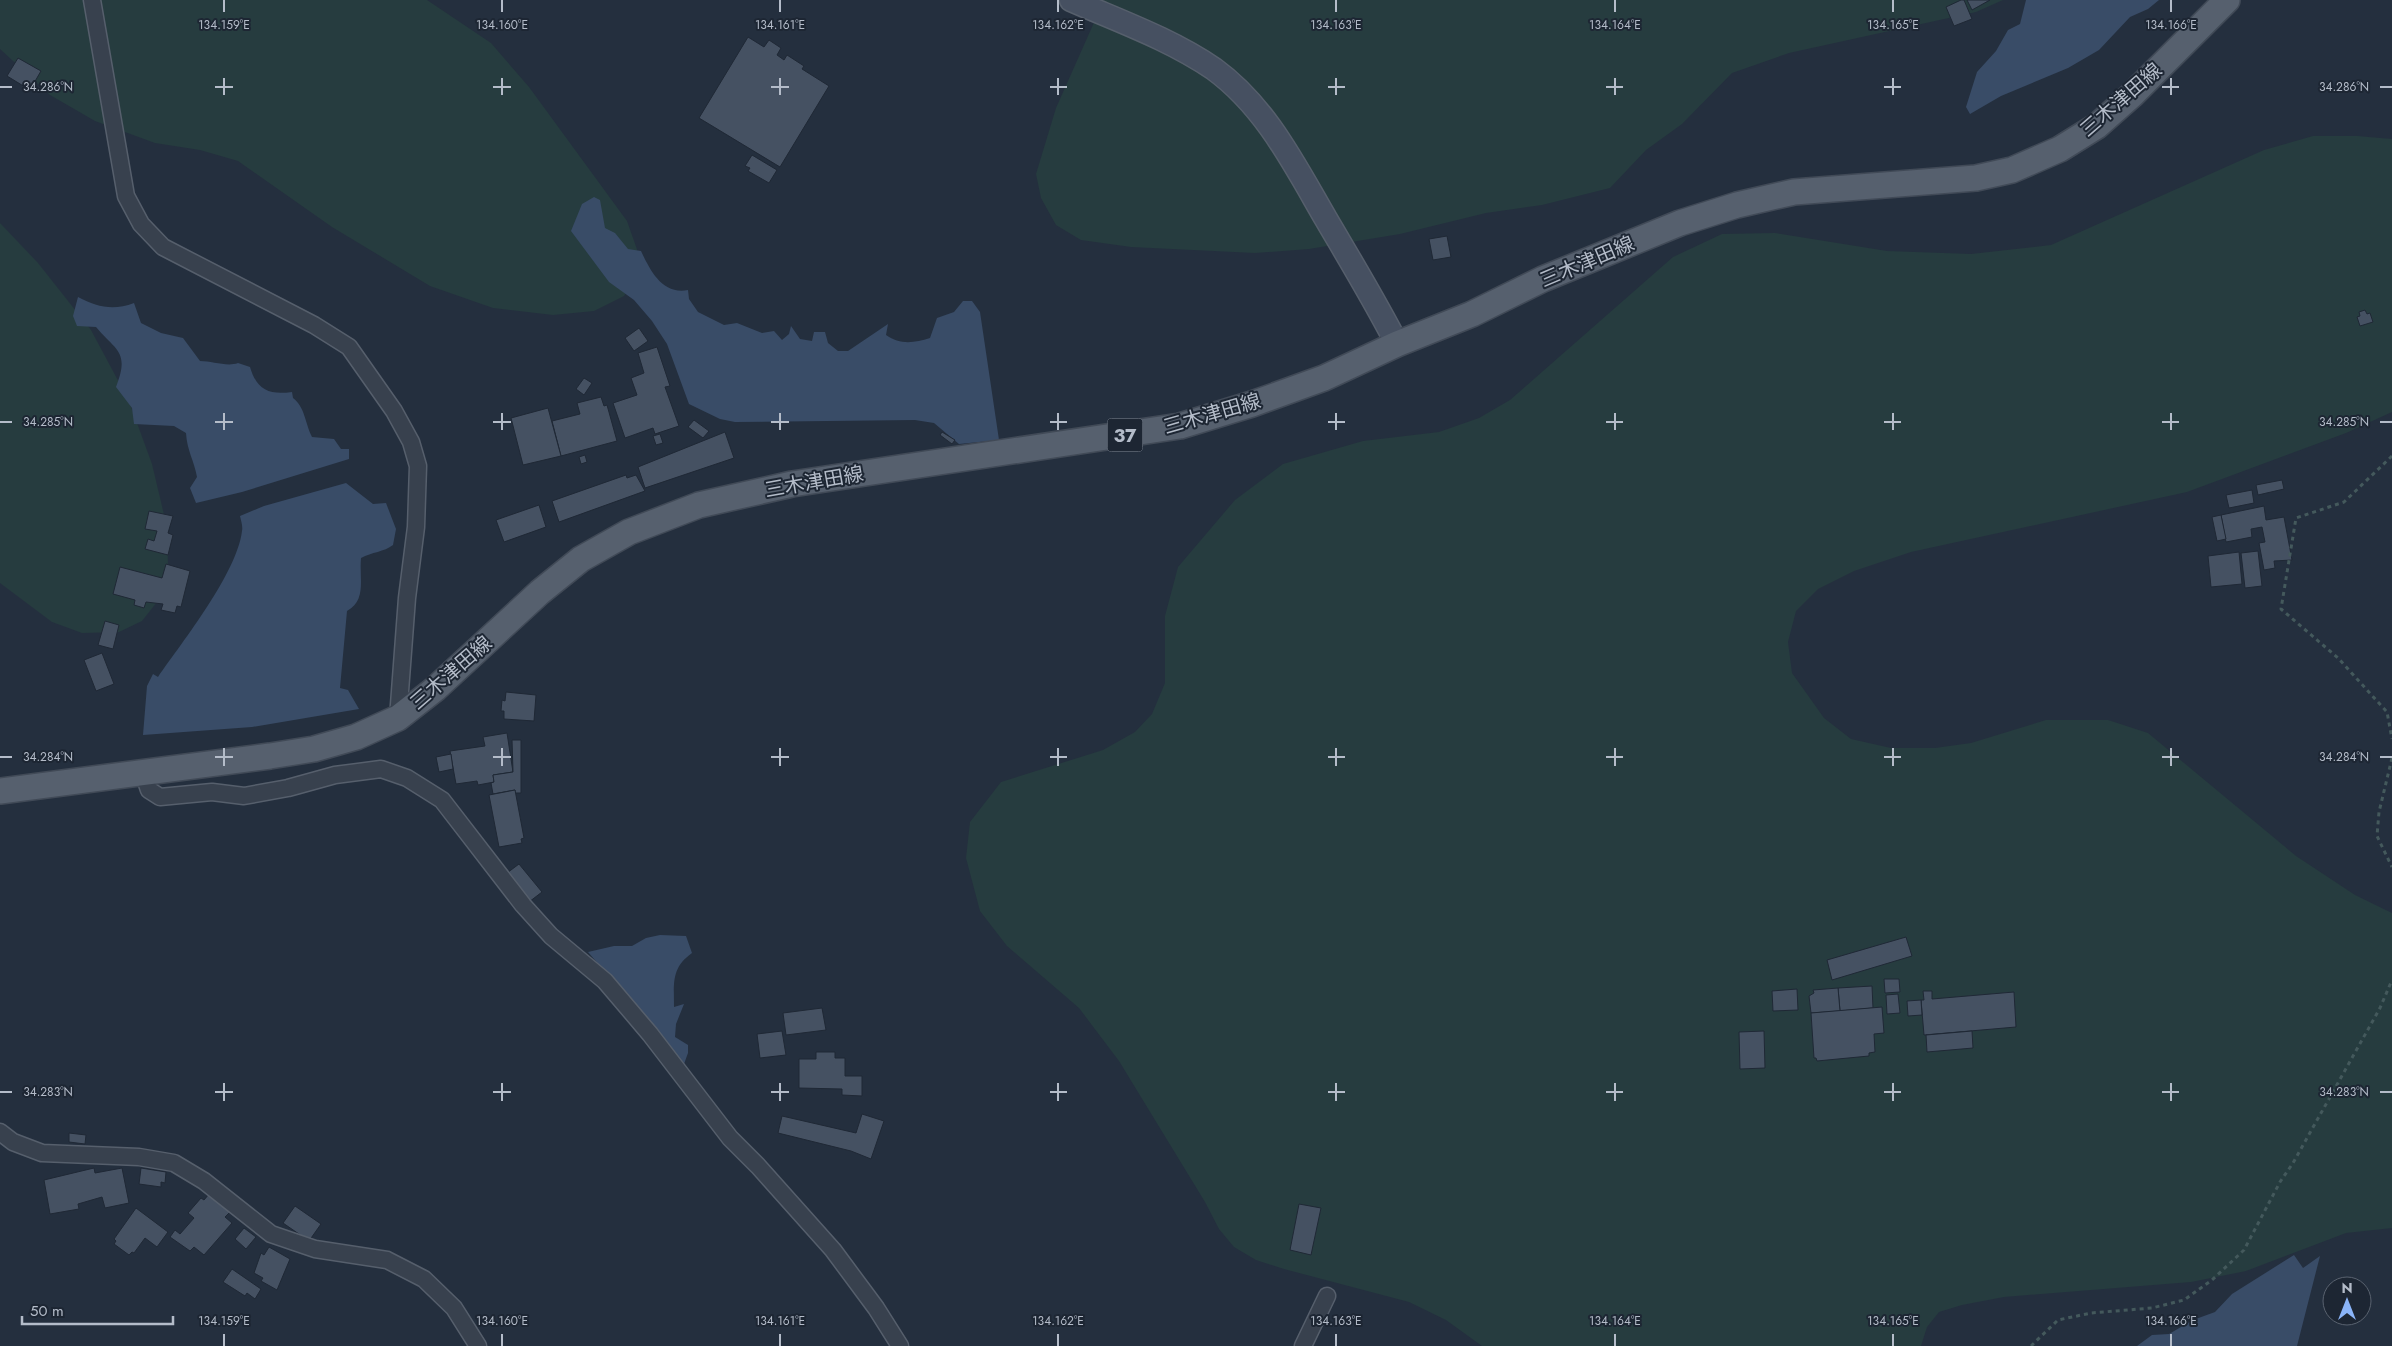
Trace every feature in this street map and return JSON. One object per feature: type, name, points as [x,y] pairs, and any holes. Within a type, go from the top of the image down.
[{"type":"main road","name":"三木津田線","points":[[0,791],[314,749],[356,737],[398,718],[435,690],[540,592],[581,559],[629,532],[699,505],[792,484],[1180,426],[1252,404],[1324,378],[1396,344],[1472,314],[1543,279],[1680,223],[1737,205],[1794,192],[1976,178],[2012,170],[2060,149],[2097,126],[2132,95],[2227,0]]},
{"type":"street","points":[[92,0],[126,196],[141,224],[163,247],[314,325],[349,347],[394,411],[411,442],[418,466],[416,527],[407,598],[398,718]]},
{"type":"street","points":[[1071,0],[1177,46],[1214,70],[1242,92],[1275,131],[1380,312],[1396,344]]},
{"type":"street","points":[[142,772],[150,790],[160,797],[212,792],[244,796],[288,788],[335,775],[381,768],[407,778],[442,800],[523,905],[551,936],[605,981],[650,1034],[730,1138],[758,1166],[833,1250],[876,1308],[900,1346]]},
{"type":"street","points":[[0,1132],[13,1142],[42,1153],[140,1157],[174,1163],[204,1181],[271,1234],[315,1249],[387,1260],[424,1279],[454,1308],[478,1346]]},
{"type":"street","points":[[1304,1346],[1327,1296]]},
{"type":"path","points":[[2392,456],[2344,502],[2296,518],[2281,609],[2338,658],[2386,712],[2392,739]]},
{"type":"path","points":[[2392,758],[2379,812],[2377,836],[2392,867]]},
{"type":"path","points":[[2031,1346],[2058,1320],[2091,1313],[2152,1308],[2184,1300],[2212,1280],[2244,1250],[2280,1182],[2293,1163],[2380,1008],[2392,980]]},
{"type":"green space","points":[[0,0],[427,0],[491,43],[529,87],[627,221],[639,255],[635,281],[624,296],[594,311],[553,315],[493,308],[430,286],[332,227],[238,161],[200,150],[155,143],[95,121],[50,95],[0,49]]},
{"type":"green space","points":[[1104,0],[2003,0],[1976,12],[1789,53],[1732,73],[1682,124],[1646,150],[1610,188],[1542,205],[1486,213],[1400,234],[1309,249],[1255,253],[1131,247],[1081,240],[1056,225],[1041,198],[1036,174],[1056,108]]},
{"type":"green space","points":[[2313,136],[2357,136],[2392,139],[2392,412],[2346,433],[2187,492],[1911,552],[1854,571],[1818,589],[1796,611],[1788,642],[1792,673],[1824,718],[1851,739],[1891,748],[1935,748],[1971,743],[2046,720],[2108,720],[2148,733],[2296,856],[2355,895],[2392,913],[2392,1228],[2346,1233],[2246,1271],[2191,1282],[2004,1297],[1962,1305],[1939,1312],[1927,1327],[1921,1346],[1482,1346],[1446,1320],[1409,1302],[1284,1269],[1256,1260],[1234,1247],[1219,1229],[1205,1202],[1119,1061],[1079,1008],[1007,946],[980,911],[966,858],[970,822],[1001,782],[1103,750],[1135,732],[1152,714],[1165,683],[1165,616],[1178,567],[1235,500],[1283,464],[1363,441],[1439,432],[1479,418],[1510,400],[1673,257],[1722,234],[1775,233],[1887,251],[1971,254],[2051,245],[2264,150]]},
{"type":"green space","points":[[0,223],[38,263],[91,330],[129,401],[152,464],[167,527],[168,565],[157,602],[142,621],[119,632],[82,633],[52,622],[0,583]]},
{"type":"water","points":[[2026,0],[2159,0],[2148,9],[2130,17],[2099,50],[2068,68],[2001,96],[1970,114],[1966,107],[1977,72],[1996,51],[2008,30],[2020,24]]},
{"type":"water","points":[[594,197],[600,200],[605,228],[615,233],[628,249],[641,251],[648,266],[664,285],[679,291],[688,290],[689,299],[698,312],[724,325],[737,323],[762,333],[774,331],[782,340],[789,334],[791,326],[800,339],[812,341],[814,332],[825,332],[828,343],[838,351],[848,351],[888,324],[886,335],[902,342],[913,342],[930,338],[937,318],[954,312],[963,301],[972,301],[980,312],[999,440],[959,444],[934,423],[915,420],[735,422],[720,419],[689,404],[667,344],[652,321],[634,300],[609,282],[571,231],[582,204]]},
{"type":"water","points":[[78,297],[105,307],[119,307],[134,303],[141,323],[161,333],[183,338],[200,361],[224,364],[238,363],[250,367],[256,381],[265,390],[277,393],[292,392],[293,398],[300,406],[312,437],[334,439],[341,449],[349,449],[349,459],[242,492],[196,503],[190,488],[197,477],[186,433],[174,426],[134,424],[132,408],[116,387],[122,366],[119,352],[96,327],[77,326],[73,316]]},
{"type":"water","points":[[346,483],[373,504],[386,503],[396,529],[393,545],[361,558],[360,595],[353,606],[347,611],[340,688],[348,690],[359,709],[252,727],[143,735],[147,686],[153,674],[158,677],[220,586],[238,548],[242,529],[240,516],[264,506]]},
{"type":"water","points":[[660,935],[686,936],[692,953],[680,964],[674,983],[674,1007],[684,1004],[676,1024],[675,1037],[688,1045],[688,1053],[684,1064],[588,952],[614,946],[632,946],[646,938]]},
{"type":"water","points":[[2294,1255],[2303,1268],[2320,1256],[2297,1346],[2137,1346],[2152,1335],[2169,1334],[2193,1320],[2215,1312],[2232,1294]]},
{"type":"building","points":[[1964,0],[1972,19],[1954,26],[1946,7]]},
{"type":"building","points":[[1967,0],[1990,0],[1972,10]]},
{"type":"building","points":[[748,37],[764,47],[769,40],[781,48],[777,55],[784,60],[787,55],[804,66],[802,69],[829,86],[780,167],[699,118]]},
{"type":"building","points":[[18,58],[41,71],[30,90],[7,76]]},
{"type":"building","points":[[752,155],[777,170],[769,183],[748,171],[750,168],[745,166]]},
{"type":"building","points":[[1447,236],[1451,257],[1433,260],[1429,239]]},
{"type":"building","points":[[2365,310],[2367,314],[2370,313],[2373,322],[2360,326],[2357,317],[2360,316],[2359,312]]},
{"type":"building","points":[[639,328],[648,341],[634,351],[625,338]]},
{"type":"building","points":[[657,347],[670,386],[665,387],[679,426],[655,434],[653,428],[625,438],[613,403],[637,395],[631,378],[644,373],[638,353]]},
{"type":"building","points":[[584,378],[592,383],[584,395],[576,389]]},
{"type":"building","points":[[601,397],[604,406],[607,405],[617,441],[561,456],[552,421],[580,414],[577,403]]},
{"type":"building","points":[[548,408],[561,456],[523,465],[511,418]]},
{"type":"building","points":[[694,420],[709,431],[703,438],[688,427]]},
{"type":"building","points":[[725,432],[734,458],[645,488],[638,467]]},
{"type":"building","points":[[942,432],[955,440],[952,444],[940,435]]},
{"type":"building","points":[[660,434],[663,443],[656,445],[653,436]]},
{"type":"building","points":[[585,455],[587,462],[581,464],[579,457]]},
{"type":"building","points":[[626,475],[627,478],[636,475],[645,491],[559,522],[552,501]]},
{"type":"building","points":[[2282,480],[2284,489],[2258,495],[2256,485]]},
{"type":"building","points":[[2252,490],[2254,503],[2229,508],[2226,495]]},
{"type":"building","points":[[539,505],[546,527],[504,542],[496,520]]},
{"type":"building","points":[[2264,506],[2266,520],[2284,517],[2292,560],[2274,561],[2275,568],[2264,570],[2259,543],[2265,542],[2262,527],[2251,529],[2252,537],[2226,542],[2221,515]]},
{"type":"building","points":[[149,511],[173,516],[168,533],[173,535],[168,555],[145,549],[148,539],[154,541],[157,531],[145,529]]},
{"type":"building","points":[[2221,515],[2226,539],[2217,541],[2212,517]]},
{"type":"building","points":[[2258,551],[2262,586],[2245,588],[2241,553]]},
{"type":"building","points":[[2239,552],[2242,584],[2211,587],[2208,556]]},
{"type":"building","points":[[166,564],[190,571],[181,607],[177,606],[175,613],[161,610],[163,604],[146,602],[144,608],[134,605],[135,600],[113,594],[120,567],[162,578]]},
{"type":"building","points":[[105,621],[119,625],[113,649],[98,645]]},
{"type":"building","points":[[102,653],[114,684],[96,691],[84,660]]},
{"type":"building","points":[[506,692],[536,695],[534,721],[504,719],[504,711],[501,711],[502,700],[505,701]]},
{"type":"building","points":[[507,733],[513,772],[493,775],[494,782],[478,785],[477,781],[456,784],[450,751],[485,746],[483,737]]},
{"type":"building","points":[[512,740],[521,740],[521,793],[515,793],[515,790],[493,794],[491,783],[494,782],[493,775],[513,772]]},
{"type":"building","points":[[451,754],[453,769],[439,772],[436,757]]},
{"type":"building","points":[[515,790],[524,838],[521,839],[522,843],[499,847],[489,795]]},
{"type":"building","points":[[519,864],[542,892],[529,902],[507,873]]},
{"type":"building","points":[[1906,937],[1912,956],[1832,980],[1827,960]]},
{"type":"building","points":[[1884,979],[1899,979],[1900,992],[1885,993]]},
{"type":"building","points":[[1872,986],[1873,1008],[1840,1011],[1838,988]]},
{"type":"building","points":[[1838,988],[1840,1011],[1811,1013],[1809,996],[1814,993],[1813,990]]},
{"type":"building","points":[[1797,989],[1798,1010],[1773,1011],[1772,991]]},
{"type":"building","points":[[1923,991],[1932,991],[1932,999],[2014,992],[2016,1027],[1924,1035],[1921,1000],[1924,1000]]},
{"type":"building","points":[[1898,994],[1900,1013],[1887,1014],[1886,995]]},
{"type":"building","points":[[1921,1000],[1922,1015],[1908,1016],[1907,1001]]},
{"type":"building","points":[[1882,1007],[1884,1033],[1874,1034],[1875,1052],[1869,1053],[1869,1056],[1817,1061],[1814,1058],[1811,1013]]},
{"type":"building","points":[[822,1008],[826,1030],[786,1035],[783,1013]]},
{"type":"building","points":[[782,1031],[786,1055],[760,1058],[757,1034]]},
{"type":"building","points":[[1764,1031],[1765,1068],[1740,1069],[1739,1032]]},
{"type":"building","points":[[1972,1031],[1973,1048],[1927,1052],[1926,1035]]},
{"type":"building","points":[[816,1052],[835,1052],[835,1058],[845,1058],[845,1076],[862,1076],[862,1096],[842,1095],[842,1089],[799,1088],[799,1059],[816,1059]]},
{"type":"building","points":[[862,1114],[884,1121],[871,1159],[851,1151],[778,1133],[782,1116],[856,1133]]},
{"type":"building","points":[[69,1133],[86,1135],[85,1144],[69,1142]]},
{"type":"building","points":[[94,1168],[95,1173],[122,1168],[129,1203],[105,1208],[102,1197],[78,1204],[79,1209],[50,1214],[44,1180]]},
{"type":"building","points":[[141,1168],[166,1172],[165,1183],[161,1182],[161,1187],[139,1184]]},
{"type":"building","points":[[209,1194],[230,1212],[225,1217],[232,1223],[204,1255],[194,1247],[190,1251],[170,1237],[175,1230],[180,1234],[194,1218],[188,1213],[201,1198],[204,1200]]},
{"type":"building","points":[[1299,1204],[1321,1208],[1311,1255],[1290,1250]]},
{"type":"building","points":[[295,1206],[321,1224],[309,1241],[283,1223]]},
{"type":"building","points":[[136,1208],[168,1232],[157,1247],[145,1238],[134,1253],[132,1252],[129,1255],[114,1244],[116,1241],[114,1239]]},
{"type":"building","points":[[244,1228],[256,1237],[246,1249],[235,1239]]},
{"type":"building","points":[[269,1247],[290,1259],[277,1290],[261,1281],[263,1278],[254,1273],[261,1253],[264,1255]]},
{"type":"building","points":[[232,1269],[261,1289],[255,1299],[247,1293],[245,1296],[223,1282]]}]
